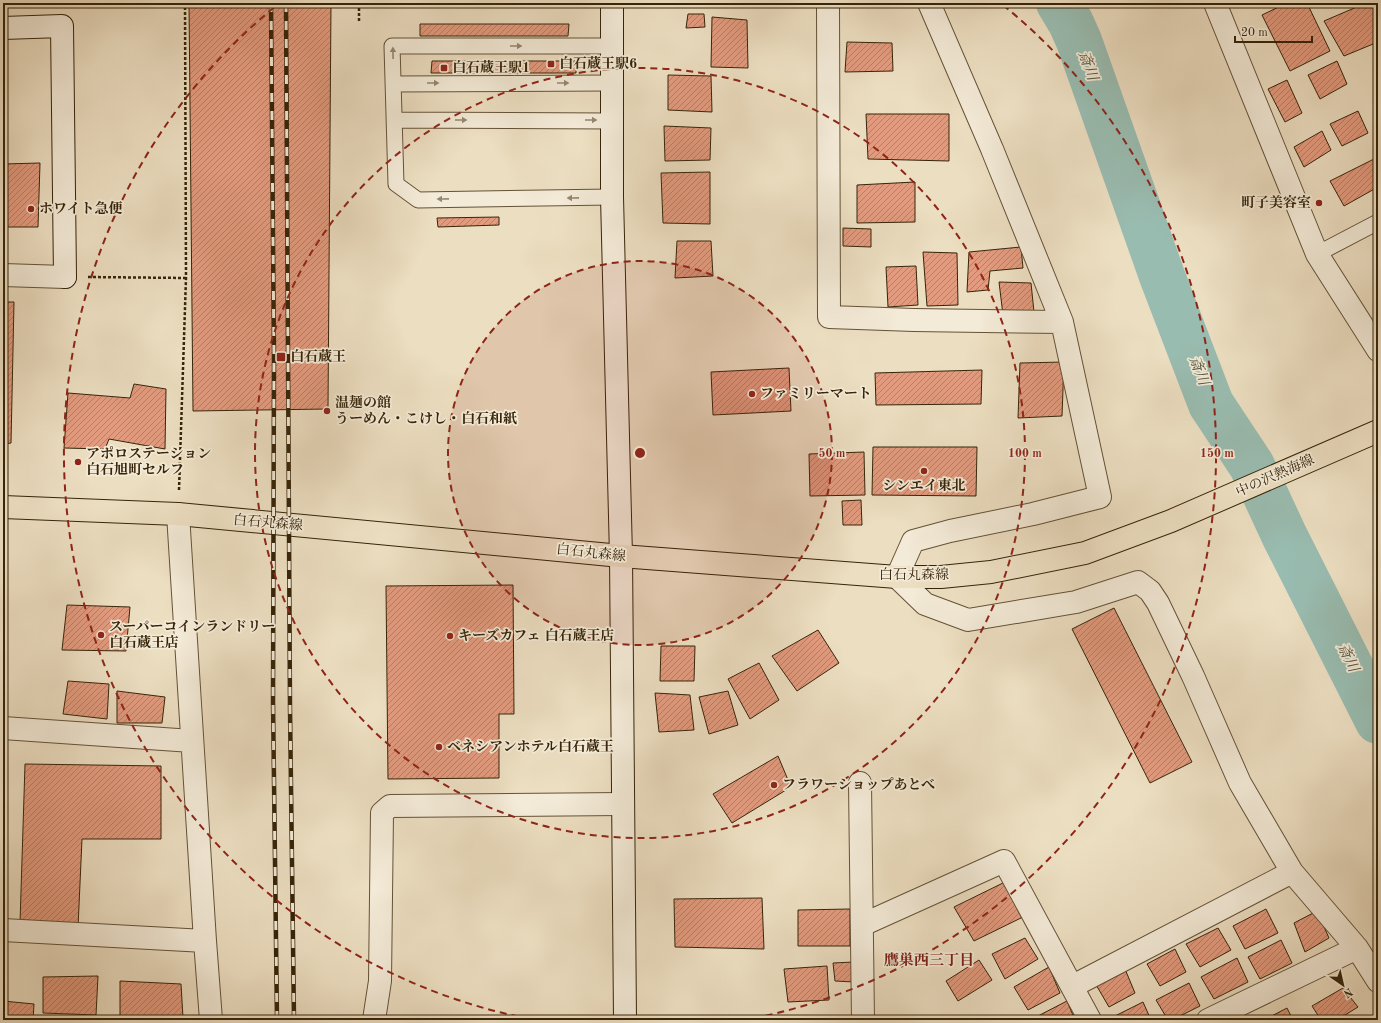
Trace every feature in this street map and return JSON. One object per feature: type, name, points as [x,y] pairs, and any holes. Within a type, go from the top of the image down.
[{"type":"main road","name":"中の沢熱海線","points":[[1171,521],[1378,431]]},
{"type":"main road","name":"白石丸森線","points":[[3,507],[178,514],[621,556],[897,577],[941,577],[991,572],[1077,555],[1171,521]]},
{"type":"street","points":[[612,3],[612,197],[621,556],[624,1020]]},
{"type":"street","points":[[828,3],[829,317],[1062,322]]},
{"type":"street","points":[[929,3],[992,149],[1062,322],[1100,497],[1033,514],[950,531],[913,541],[897,577],[925,604],[968,620],[1076,602],[1138,582],[1150,591],[1158,603],[1193,676],[1240,783],[1292,872],[1357,948],[1378,981]]},
{"type":"street","points":[[1215,3],[1317,254],[1378,350]]},
{"type":"street","points":[[3,28],[62,26],[65,277],[3,275]]},
{"type":"street","points":[[178,514],[211,1020]]},
{"type":"street","points":[[3,728],[192,742]]},
{"type":"street","points":[[860,783],[863,1020]]},
{"type":"street","points":[[374,1020],[380,981],[382,813],[386,809],[390,806],[623,804]]},
{"type":"street","points":[[862,925],[1004,861],[1073,986],[1090,1020]]},
{"type":"street","points":[[1073,986],[1292,872]]},
{"type":"street","points":[[3,930],[205,941]]},
{"type":"street","points":[[1208,1020],[1357,948]]},
{"type":"lane","points":[[612,46],[392,46],[396,184],[418,200],[612,197]]},
{"type":"lane","points":[[394,84],[612,82]]},
{"type":"lane","points":[[394,120],[611,121]]},
{"type":"lane","points":[[1317,254],[1378,222]]},
{"type":"path","points":[[178,514],[186,278],[185,3]]},
{"type":"path","points":[[359,3],[359,21]]},
{"type":"path","points":[[65,277],[186,278]]},
{"type":"building","name":"白石蔵王","points":[[189,3],[331,3],[328,409],[193,411]]},
{"type":"building","points":[[1287,3],[1307,3],[1330,51],[1290,71],[1262,15]]},
{"type":"building","points":[[1366,3],[1378,3],[1378,42],[1344,56],[1324,21]]},
{"type":"building","points":[[688,14],[704,14],[705,27],[686,28]]},
{"type":"building","points":[[712,17],[747,20],[748,68],[711,67]]},
{"type":"building","points":[[420,24],[569,24],[568,36],[420,36]]},
{"type":"building","points":[[847,42],[892,43],[893,71],[845,72]]},
{"type":"building","points":[[432,61],[576,61],[576,73],[431,73]]},
{"type":"building","points":[[1337,61],[1347,84],[1320,99],[1308,75]]},
{"type":"building","points":[[668,75],[711,76],[712,112],[668,110]]},
{"type":"building","points":[[1287,80],[1302,113],[1285,122],[1268,89]]},
{"type":"building","points":[[1358,111],[1368,133],[1342,146],[1330,124]]},
{"type":"building","points":[[866,114],[949,114],[949,161],[868,159]]},
{"type":"building","points":[[664,126],[711,128],[710,160],[665,161]]},
{"type":"building","points":[[1322,131],[1331,150],[1304,167],[1294,147]]},
{"type":"building","points":[[1374,159],[1378,165],[1378,187],[1344,206],[1330,181]]},
{"type":"building","points":[[40,163],[38,227],[3,227],[3,164]]},
{"type":"building","points":[[710,172],[710,224],[663,223],[661,173]]},
{"type":"building","points":[[915,182],[915,222],[857,223],[857,185]]},
{"type":"building","points":[[499,217],[499,225],[438,227],[437,218]]},
{"type":"building","points":[[843,228],[871,229],[871,247],[843,246]]},
{"type":"building","points":[[677,241],[711,241],[713,276],[675,278]]},
{"type":"building","points":[[1021,247],[1023,268],[990,271],[988,290],[967,292],[969,252]]},
{"type":"building","points":[[923,252],[957,253],[958,305],[927,306]]},
{"type":"building","points":[[916,266],[918,305],[888,307],[886,267]]},
{"type":"building","points":[[999,282],[1031,283],[1034,312],[1003,315]]},
{"type":"building","points":[[3,302],[14,302],[11,443],[3,444]]},
{"type":"building","points":[[1064,362],[1062,416],[1018,418],[1020,363]]},
{"type":"building","points":[[789,368],[791,411],[713,415],[711,372]]},
{"type":"building","points":[[982,370],[981,404],[876,405],[875,373]]},
{"type":"building","points":[[134,384],[166,389],[165,449],[109,439],[105,449],[64,448],[68,393],[130,398]]},
{"type":"building","name":"シンエイ東北","points":[[873,447],[977,447],[976,496],[872,495]]},
{"type":"building","points":[[864,452],[865,495],[810,496],[809,454]]},
{"type":"building","points":[[861,500],[862,525],[843,525],[842,501]]},
{"type":"building","points":[[513,585],[514,714],[499,714],[499,778],[388,779],[386,586]]},
{"type":"building","points":[[67,605],[130,607],[126,651],[62,650]]},
{"type":"building","points":[[1114,608],[1192,762],[1150,783],[1072,629]]},
{"type":"building","points":[[818,630],[839,663],[797,691],[772,656]]},
{"type":"building","points":[[661,646],[695,646],[694,681],[660,681]]},
{"type":"building","points":[[759,663],[779,700],[750,719],[728,679]]},
{"type":"building","points":[[68,681],[109,684],[107,719],[63,714]]},
{"type":"building","points":[[117,691],[165,697],[162,723],[117,723]]},
{"type":"building","points":[[728,691],[738,725],[709,734],[699,697]]},
{"type":"building","points":[[655,693],[690,695],[694,730],[659,732]]},
{"type":"building","points":[[778,756],[791,787],[732,823],[713,794]]},
{"type":"building","points":[[25,764],[161,766],[161,839],[82,839],[78,928],[20,923]]},
{"type":"building","points":[[1007,881],[1023,917],[974,941],[954,907]]},
{"type":"building","points":[[762,898],[764,949],[675,947],[674,899]]},
{"type":"building","points":[[850,909],[850,946],[798,946],[798,910]]},
{"type":"building","points":[[1266,909],[1278,933],[1245,949],[1233,926]]},
{"type":"building","points":[[1317,911],[1329,938],[1305,952],[1294,923]]},
{"type":"building","points":[[1218,928],[1231,950],[1200,967],[1186,944]]},
{"type":"building","points":[[1025,938],[1038,959],[1005,979],[992,954]]},
{"type":"building","points":[[1281,940],[1292,963],[1260,979],[1248,957]]},
{"type":"building","points":[[1175,949],[1186,972],[1160,986],[1147,964]]},
{"type":"building","points":[[1237,958],[1248,982],[1214,999],[1201,977]]},
{"type":"building","points":[[979,960],[992,980],[958,1001],[946,981]]},
{"type":"building","points":[[854,962],[854,982],[835,981],[833,963]]},
{"type":"building","points":[[827,966],[829,1000],[788,1002],[784,969]]},
{"type":"building","points":[[1049,967],[1060,993],[1028,1010],[1014,987]]},
{"type":"building","points":[[1125,969],[1135,993],[1109,1007],[1095,983]]},
{"type":"building","points":[[98,976],[96,1015],[43,1013],[43,977]]},
{"type":"building","points":[[120,981],[181,984],[183,1018],[120,1018]]},
{"type":"building","points":[[1189,983],[1200,1006],[1172,1020],[1168,1020],[1156,1000]]},
{"type":"building","points":[[1343,988],[1358,1007],[1337,1020],[1321,1020],[1312,1006]]},
{"type":"building","points":[[3,1001],[34,1004],[33,1020],[3,1020]]},
{"type":"building","points":[[1067,1001],[1075,1020],[1038,1020],[1036,1017]]},
{"type":"building","points":[[1143,1002],[1151,1020],[1115,1020],[1113,1017]]},
{"type":"building","points":[[1287,1008],[1293,1020],[1264,1020]]},
{"type":"waterway","name":"斎川","points":[[1059,3],[1071,23],[1079,41],[1162,276],[1211,404],[1252,466],[1285,537],[1378,721]]},
{"type":"railway","points":[[271,3],[274,358],[273,701],[277,1020]]},
{"type":"railway","points":[[286,3],[290,708],[294,1020]]},
{"type":"place","name":"白石蔵王駅6","points":[[551,64]]},
{"type":"place","name":"白石蔵王駅1","points":[[444,68]]},
{"type":"place","name":"町子美容室","points":[[1319,203]]},
{"type":"place","name":"ホワイト急便","points":[[31,209]]},
{"type":"place","name":"白石蔵王","points":[[281,357]]},
{"type":"place","name":"ファミリーマート","points":[[752,394]]},
{"type":"place","name":"温麺の館 うーめん・こけし・白石和紙","points":[[327,411]]},
{"type":"place","name":"アポロステーション 白石旭町セルフ","points":[[78,462]]},
{"type":"place","name":"シンエイ東北","points":[[924,471]]},
{"type":"place","name":"スーパーコインランドリー 白石蔵王店","points":[[101,635]]},
{"type":"place","name":"キーズカフェ 白石蔵王店","points":[[450,636]]},
{"type":"place","name":"ベネシアンホテル白石蔵王","points":[[439,747]]},
{"type":"place","name":"フラワーショップあとべ","points":[[774,785]]},
{"type":"district","name":"鷹巣西三丁目","points":[[929,961]]}]
